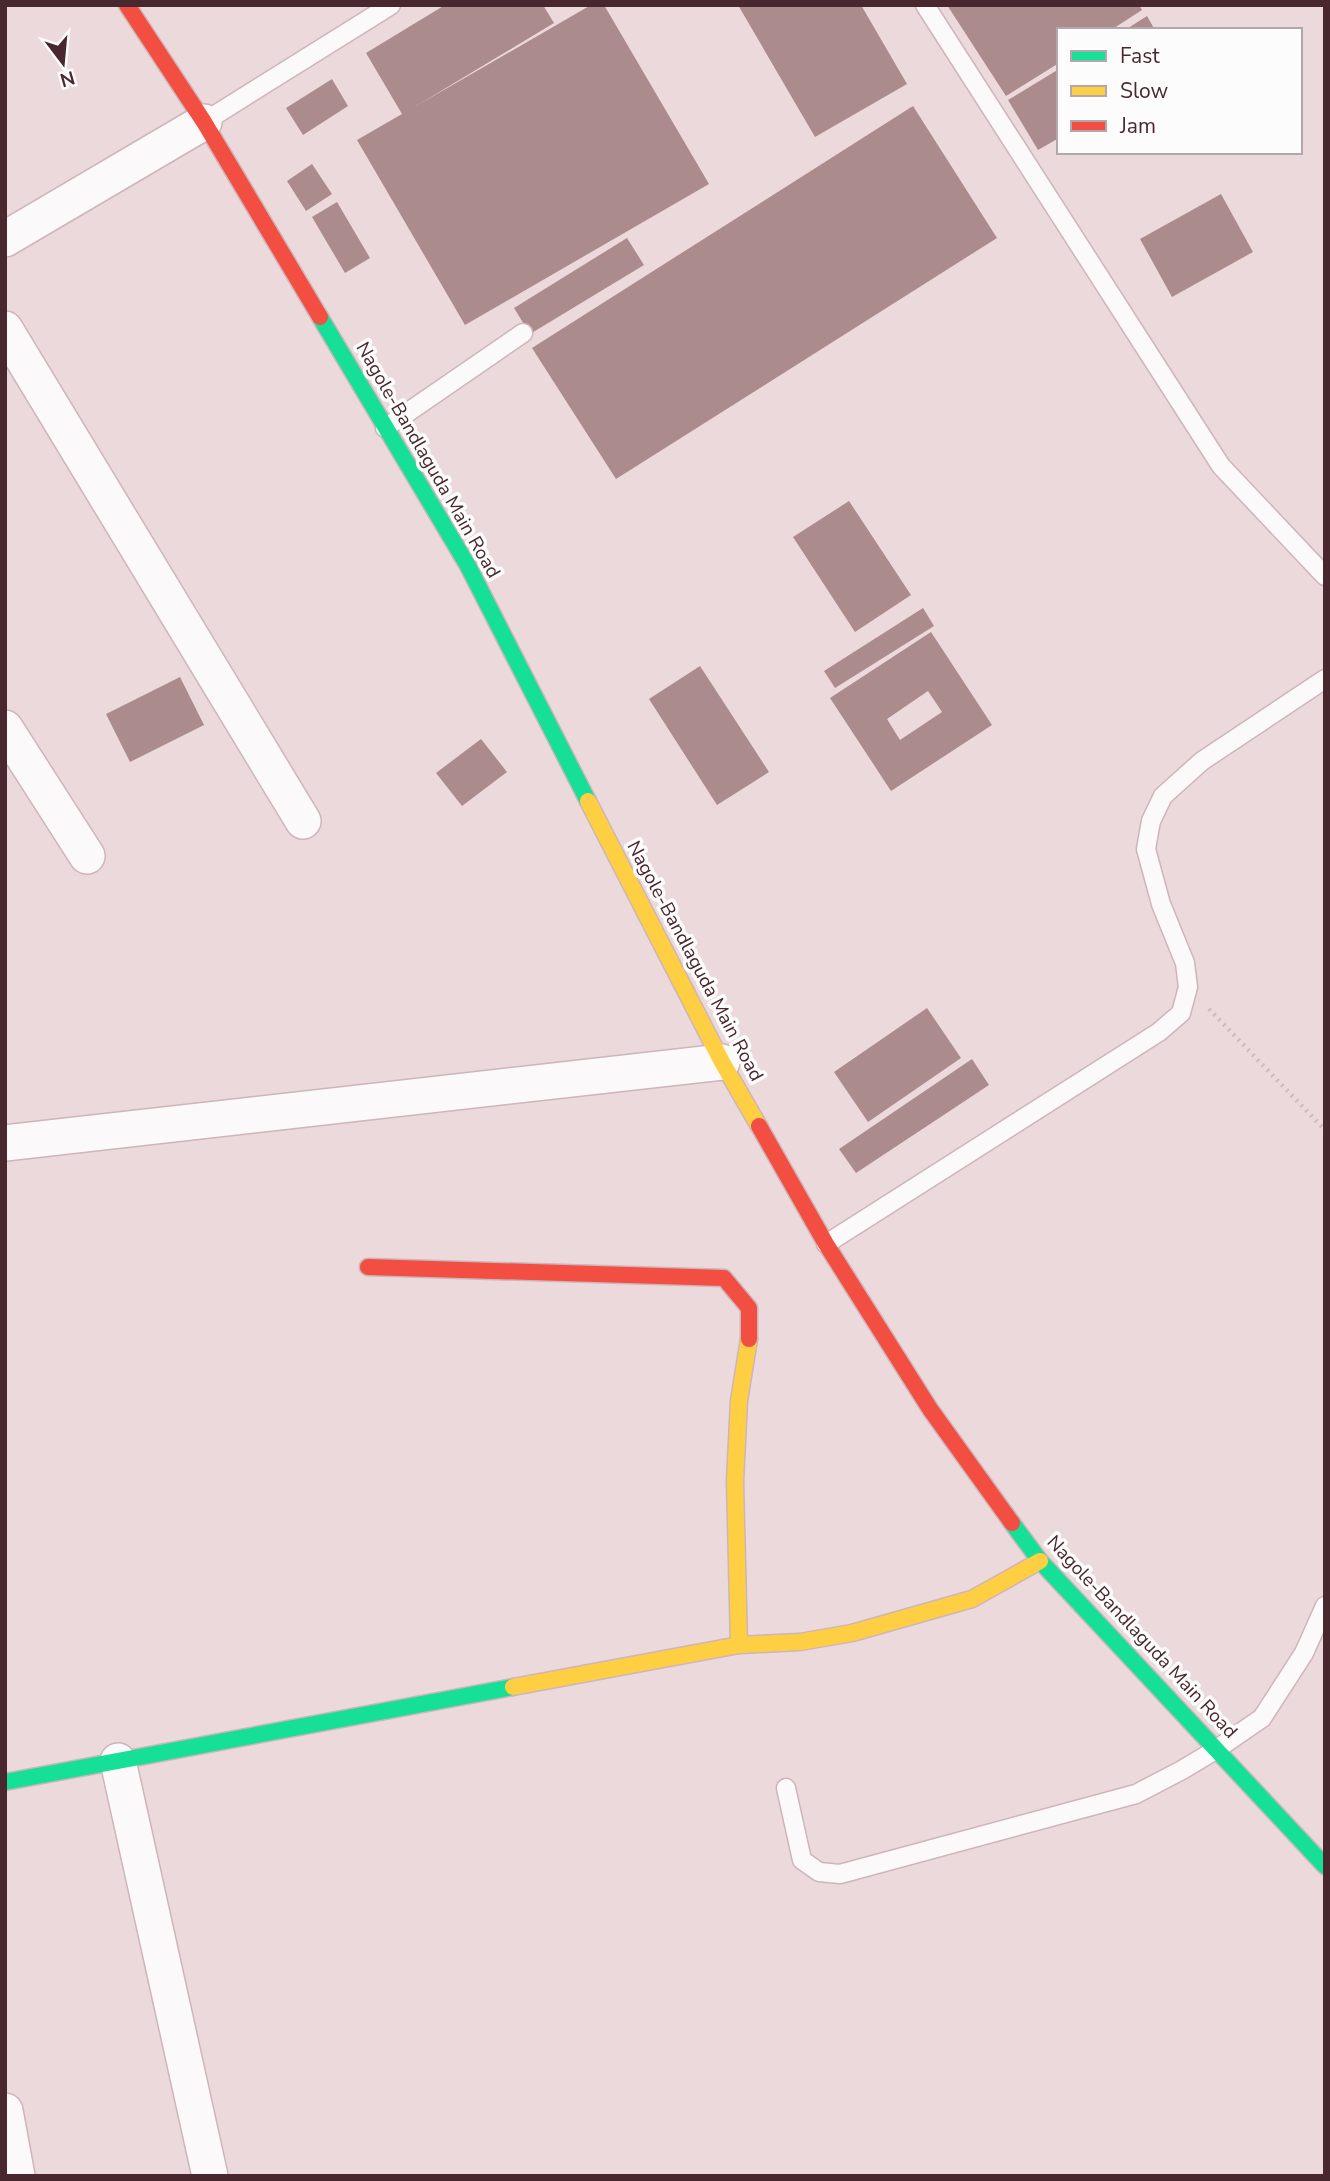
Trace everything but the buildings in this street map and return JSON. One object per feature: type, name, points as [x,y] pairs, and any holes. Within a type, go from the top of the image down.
[{"type":"street","name":"Nagole-Bandlaguda Main Road","points":[[127,5],[204,122],[468,566],[722,1062],[826,1244],[930,1409],[1040,1561],[1325,1866]]},
{"type":"street","points":[[5,239],[204,122]]},
{"type":"street","points":[[5,329],[303,821]]},
{"type":"street","points":[[5,728],[87,856]]},
{"type":"street","points":[[5,1143],[722,1062]]},
{"type":"street","points":[[368,1267],[724,1278],[749,1308],[749,1343],[739,1401],[735,1481],[740,1644]]},
{"type":"street","points":[[5,1782],[740,1644],[800,1642],[852,1633],[972,1599],[1040,1561]]},
{"type":"street","points":[[118,1761],[210,2176]]},
{"type":"street","points":[[5,2111],[17,2176]]},
{"type":"lane","points":[[204,122],[391,5]]},
{"type":"lane","points":[[925,5],[1221,466],[1325,576]]},
{"type":"lane","points":[[385,428],[523,333]]},
{"type":"lane","points":[[826,1244],[1159,1032],[1181,1013],[1188,987],[1185,964],[1161,904],[1146,849],[1151,821],[1163,796],[1202,761],[1325,679]]},
{"type":"lane","points":[[786,1788],[802,1860],[819,1872],[840,1874],[1136,1794],[1217,1749],[1262,1718],[1304,1653],[1325,1606]]},
{"type":"path","points":[[1188,987],[1325,1130]]},
{"type":"traffic: fast","points":[[320,317],[468,566],[588,801]]},
{"type":"traffic: fast","points":[[1012,1523],[1040,1561],[1325,1866]]},
{"type":"traffic: fast","points":[[5,1782],[513,1687]]},
{"type":"traffic: slow","points":[[588,801],[722,1062],[759,1126]]},
{"type":"traffic: slow","points":[[739,1645],[735,1481],[739,1401],[749,1339]]},
{"type":"traffic: slow","points":[[513,1687],[739,1645],[800,1642],[852,1633],[972,1599],[1040,1561]]},
{"type":"traffic: jam","points":[[127,5],[204,122],[320,317]]},
{"type":"traffic: jam","points":[[759,1126],[826,1244],[930,1409],[1012,1523]]},
{"type":"traffic: jam","points":[[368,1267],[724,1278],[749,1308],[749,1339]]}]
